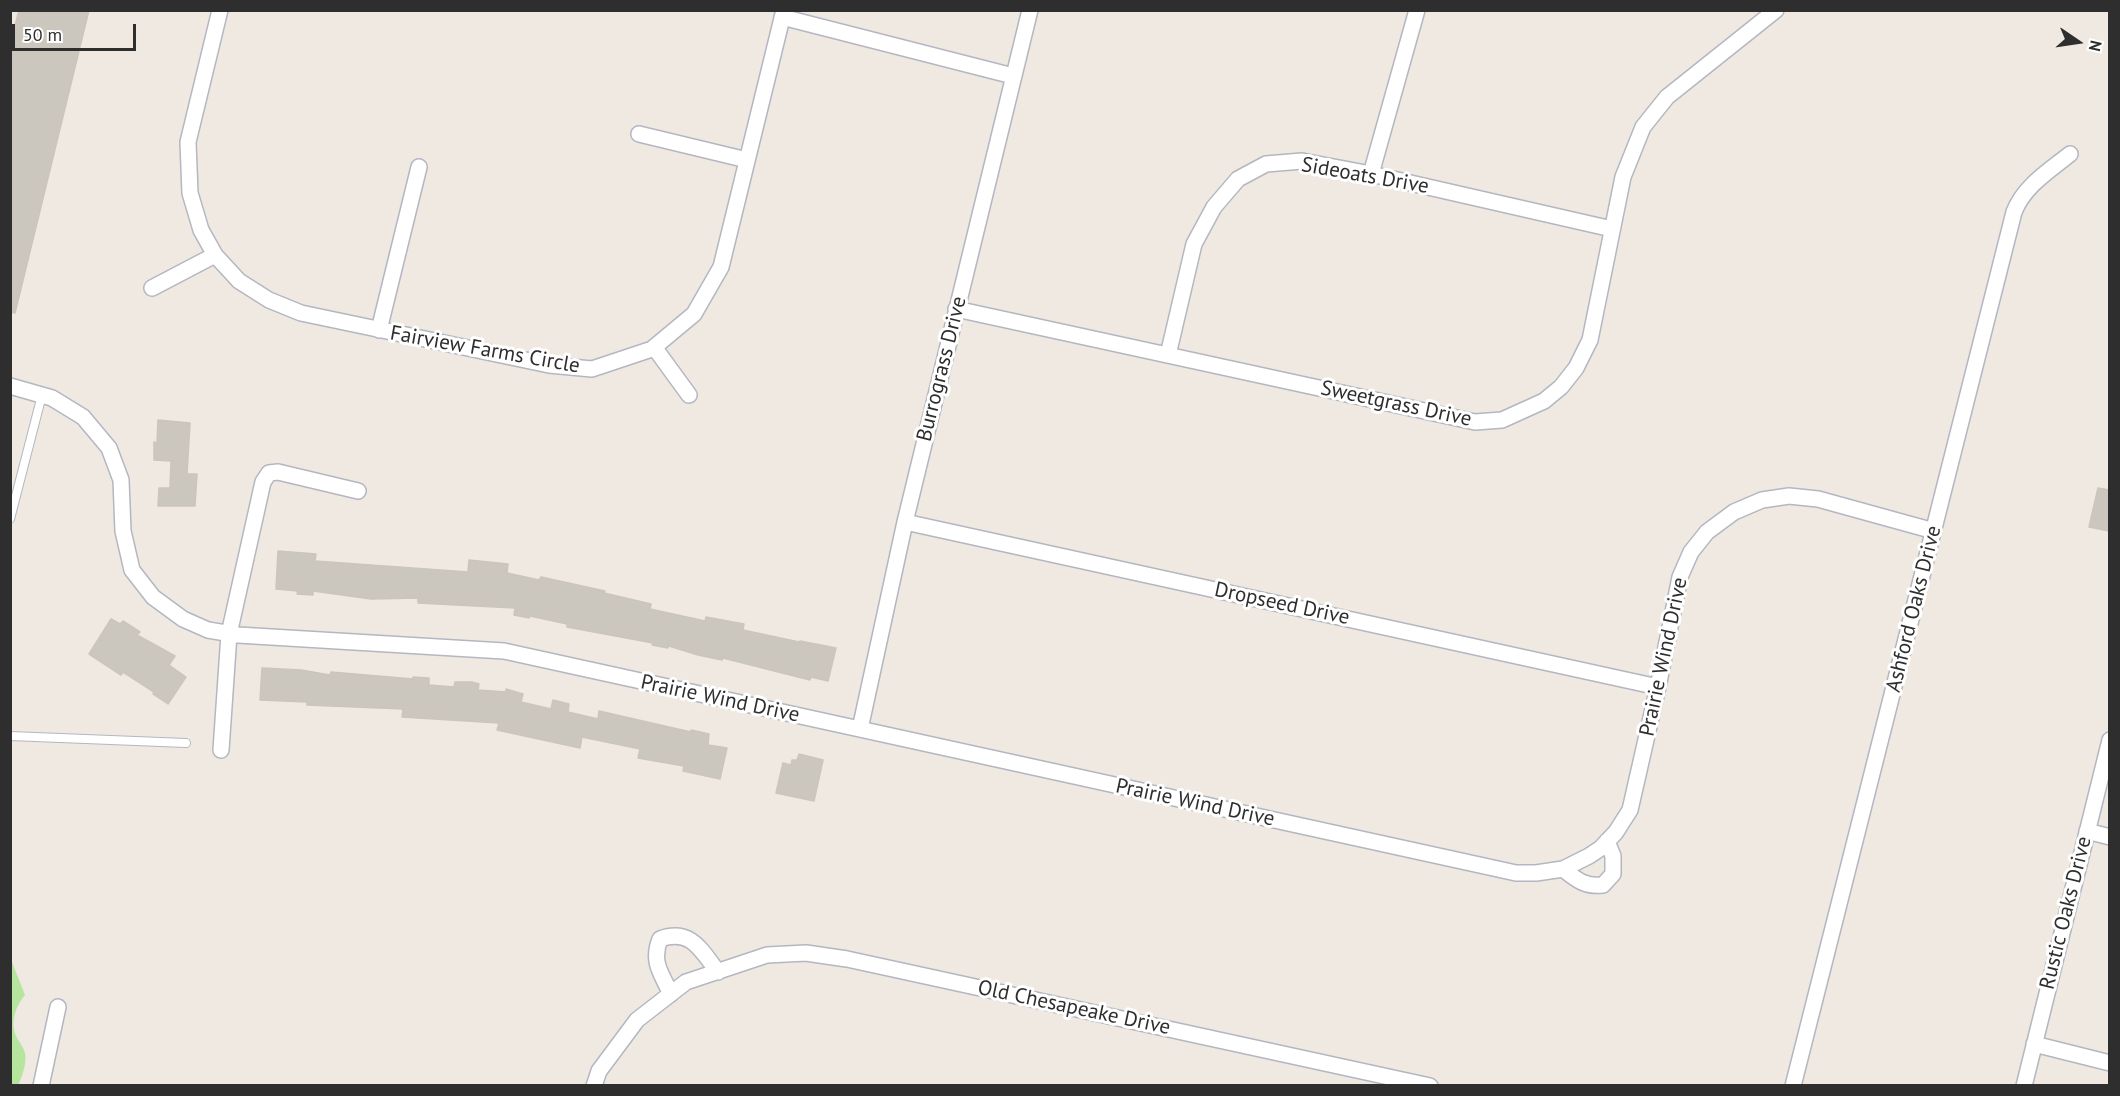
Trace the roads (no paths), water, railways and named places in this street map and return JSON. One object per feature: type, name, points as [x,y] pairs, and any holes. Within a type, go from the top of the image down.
[{"type":"street","name":"Fairview Farms Circle","points":[[220,10],[188,142],[190,193],[201,230],[215,255],[239,281],[269,300],[301,313],[549,365],[592,369],[654,347],[694,314],[721,267],[783,14]]},
{"type":"street","name":"Burrograss Drive","points":[[860,729],[905,522],[1030,10]]},
{"type":"street","points":[[1371,174],[1417,10]]},
{"type":"street","name":"Sweetgrass Drive","points":[[956,309],[1474,422],[1502,420],[1544,401],[1561,387],[1576,368],[1590,340],[1626,168],[1643,127],[1667,97],[1776,10]]},
{"type":"street","points":[[783,14],[1013,76]]},
{"type":"street","points":[[639,134],[747,160]]},
{"type":"street","name":"Ashford Oaks Drive","points":[[1793,1086],[2014,212],[2020,198],[2034,183],[2070,154]]},
{"type":"street","name":"Sideoats Drive","points":[[1168,355],[1194,244],[1214,207],[1238,179],[1266,165],[1302,162],[1371,174],[1612,229]]},
{"type":"street","points":[[379,330],[419,167]]},
{"type":"street","points":[[152,288],[215,255]]},
{"type":"street","points":[[654,347],[689,395]]},
{"type":"street","name":"Prairie Wind Drive","points":[[10,386],[52,398],[83,417],[109,448],[121,480],[123,531],[132,570],[153,597],[183,619],[208,630],[229,634],[504,651],[1516,873],[1563,869],[1589,856],[1616,832],[1630,810],[1680,578],[1690,552],[1707,532],[1734,512],[1762,500],[1789,496],[1818,499],[1934,531]]},
{"type":"street","points":[[221,750],[229,634],[263,482],[269,473],[278,472],[358,491]]},
{"type":"street","name":"Dropseed Drive","points":[[905,522],[1658,687]]},
{"type":"street","name":"Rustic Oaks Drive","points":[[2024,1086],[2109,740]]},
{"type":"street","points":[[2087,831],[2109,837]]},
{"type":"street","points":[[1563,869],[1591,886],[1603,885],[1613,874],[1613,856],[1607,842]]},
{"type":"street","points":[[671,994],[656,963],[656,950],[660,939],[680,936],[691,940],[718,972]]},
{"type":"street","name":"Old Chesapeake Drive","points":[[594,1086],[599,1071],[637,1020],[686,982],[767,955],[806,953],[847,959],[1430,1086]]},
{"type":"street","points":[[41,1086],[58,1007]]},
{"type":"street","points":[[2034,1044],[2109,1063]]},
{"type":"lane","points":[[10,519],[42,395]]},
{"type":"lane","points":[[10,736],[186,743]]}]
